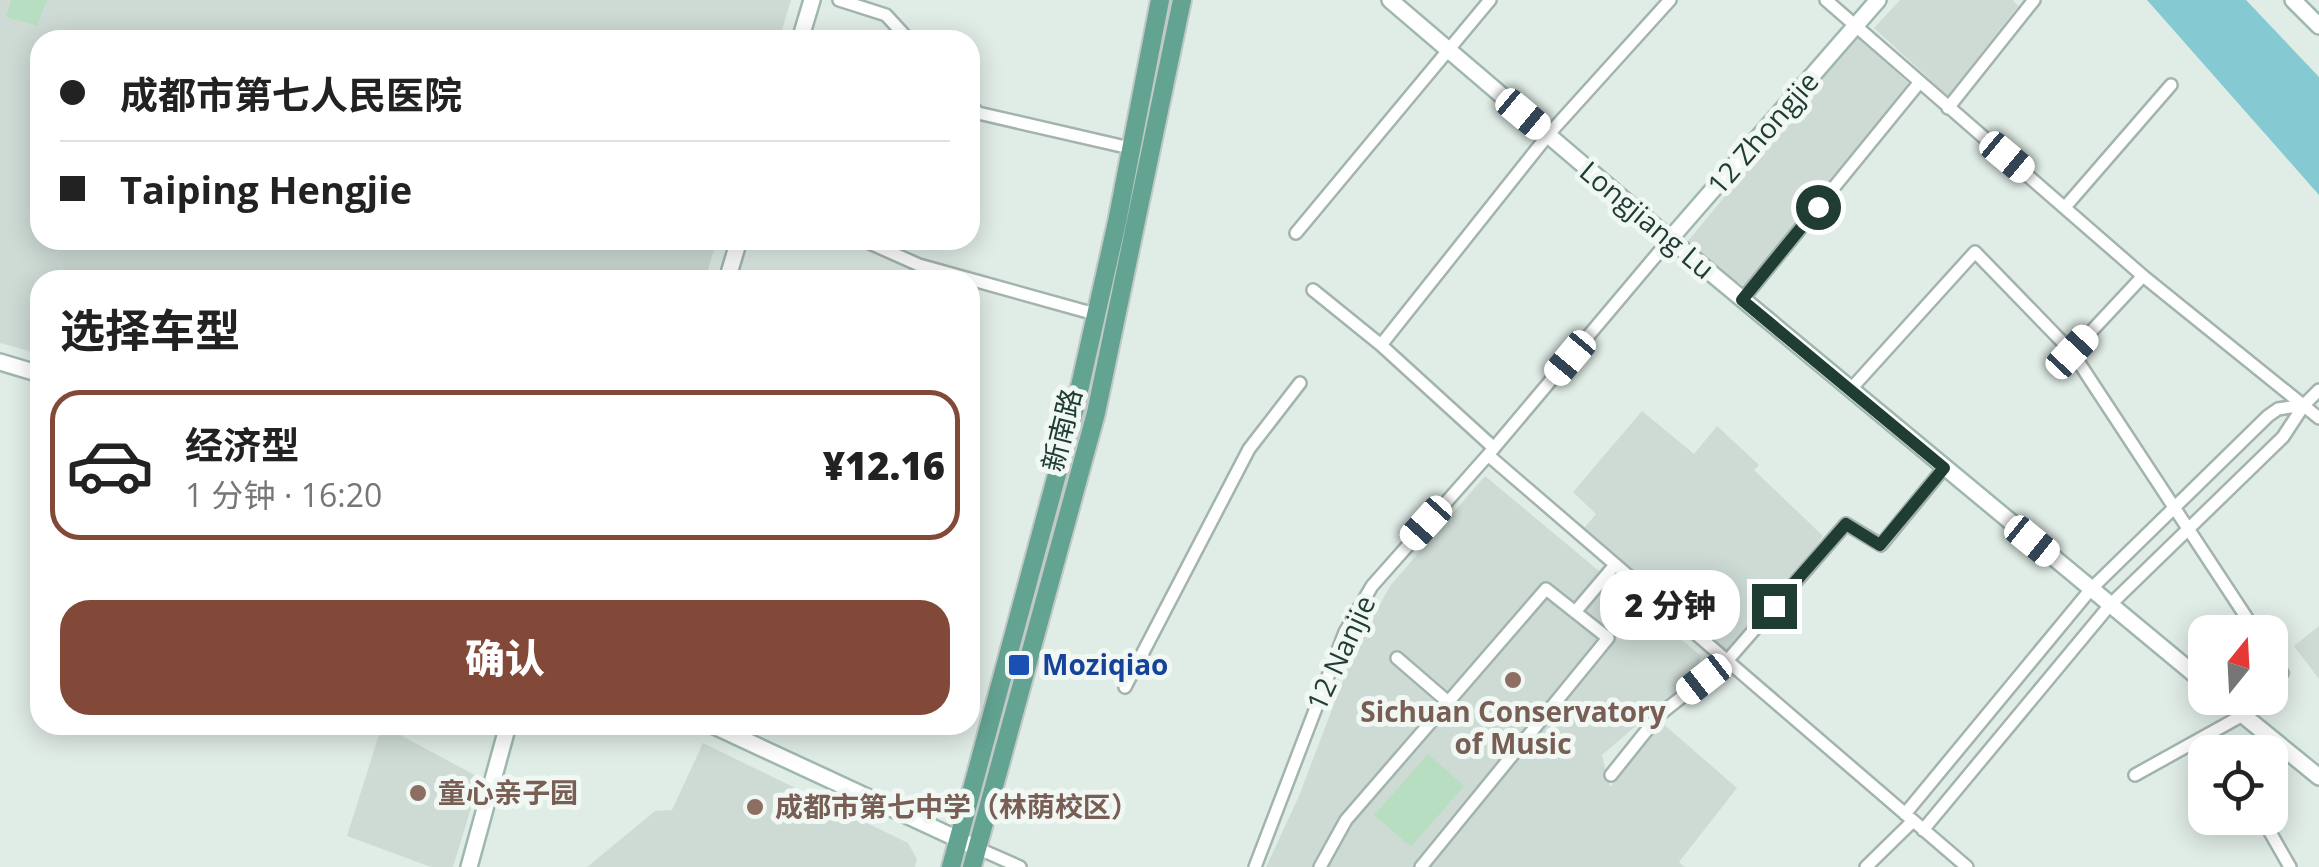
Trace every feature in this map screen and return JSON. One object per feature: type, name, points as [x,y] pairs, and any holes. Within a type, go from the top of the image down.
[{"type":"main road","name":"新南路","points":[[951,867],[1076,404],[1160,0]]},
{"type":"main road","name":"新南路","points":[[975,858],[1096,412],[1182,0]]},
{"type":"street","points":[[803,30],[812,0]]},
{"type":"street","points":[[839,0],[886,15],[900,30]]},
{"type":"street","name":"Longjiang Lu","points":[[1390,0],[1742,300],[2188,669]]},
{"type":"street","points":[[1296,233],[1490,0]]},
{"type":"street","points":[[1381,344],[1548,135],[1670,0]]},
{"type":"street","points":[[1826,0],[2143,276],[2319,418]]},
{"type":"street","name":"12 Zhongjie","points":[[1670,239],[1878,0]]},
{"type":"street","points":[[1948,108],[2034,0]]},
{"type":"street","points":[[2294,0],[2319,26]]},
{"type":"street","points":[[2306,0],[2319,12]]},
{"type":"street","points":[[1742,300],[1919,83]]},
{"type":"street","points":[[2066,206],[2171,85]]},
{"type":"street","points":[[980,112],[1130,148]]},
{"type":"street","name":"12 Nanjie","points":[[1255,867],[1344,632],[1372,586],[1670,239]]},
{"type":"street","points":[[886,250],[940,270]]},
{"type":"street","points":[[1850,390],[1974,252],[2072,352],[2245,615]]},
{"type":"street","points":[[2072,352],[2143,276]]},
{"type":"street","points":[[980,281],[1095,314]]},
{"type":"street","points":[[1313,290],[1381,344],[1615,565],[1967,867]]},
{"type":"street","points":[[0,362],[30,371]]},
{"type":"street","points":[[1126,687],[1249,449],[1300,383]]},
{"type":"street","points":[[1866,867],[1914,822],[2110,605],[2283,437],[2319,390]]},
{"type":"street","points":[[1914,822],[2092,589],[2268,416],[2278,409],[2304,405]]},
{"type":"street","points":[[1611,775],[1659,714],[1726,661],[1846,524],[1880,545],[1944,468]]},
{"type":"street","points":[[1575,612],[1615,565]]},
{"type":"street","points":[[1320,867],[1346,820],[1546,589],[1608,638],[1422,867]]},
{"type":"street","points":[[1397,658],[1448,702]]},
{"type":"street","points":[[2207,735],[2241,715]]},
{"type":"street","points":[[2244,715],[2319,777]]},
{"type":"street","points":[[469,867],[505,735]]},
{"type":"street","points":[[733,735],[958,840],[975,858],[1020,867]]},
{"type":"street","points":[[2135,775],[2188,746]]},
{"type":"street","points":[[2272,835],[2290,867]]},
{"type":"shaded area","points":[[0,0],[791,0],[782,30],[30,30],[30,250],[714,250],[708,270],[30,270],[30,351],[0,343]]},
{"type":"shaded area","points":[[1900,0],[2013,0],[2018,6],[1948,96],[1874,28]]},
{"type":"shaded area","points":[[1857,36],[1911,86],[1744,286],[1684,246]]},
{"type":"shaded area","points":[[1642,411],[1694,454],[1717,426],[1759,465],[1754,470],[1823,536],[1791,580],[1727,652],[1584,528],[1596,514],[1573,492]]},
{"type":"shaded area","points":[[1485,476],[1701,656],[1697,674],[1602,755],[1610,787],[1661,722],[1737,788],[1679,862],[1685,867],[1266,867],[1299,796],[1352,657],[1390,586]]},
{"type":"shaded area","points":[[2319,626],[2319,679],[2294,646]]},
{"type":"shaded area","name":"童心亲子园","points":[[379,735],[400,735],[480,778],[453,867],[431,867],[347,836]]},
{"type":"shaded area","name":"成都市第七中学（林荫校区）","points":[[703,743],[908,843],[917,859],[915,867],[587,867],[655,811],[672,810]]},
{"type":"green space","points":[[11,0],[47,0],[37,26],[6,17]]},
{"type":"green space","points":[[1428,754],[1464,786],[1411,847],[1374,815]]},
{"type":"water","points":[[2147,0],[2246,0],[2319,77],[2319,195]]},
{"type":"place","name":"Moziqiao","points":[[1019,665]]},
{"type":"place","name":"Sichuan Conservatory of Music","points":[[1513,680]]},
{"type":"place","name":"童心亲子园","points":[[418,793]]},
{"type":"place","name":"成都市第七中学（林荫校区）","points":[[755,807]]},
{"type":"route","points":[[1774,606],[1846,524],[1880,545],[1944,468],[1742,300],[1818,207]]}]
